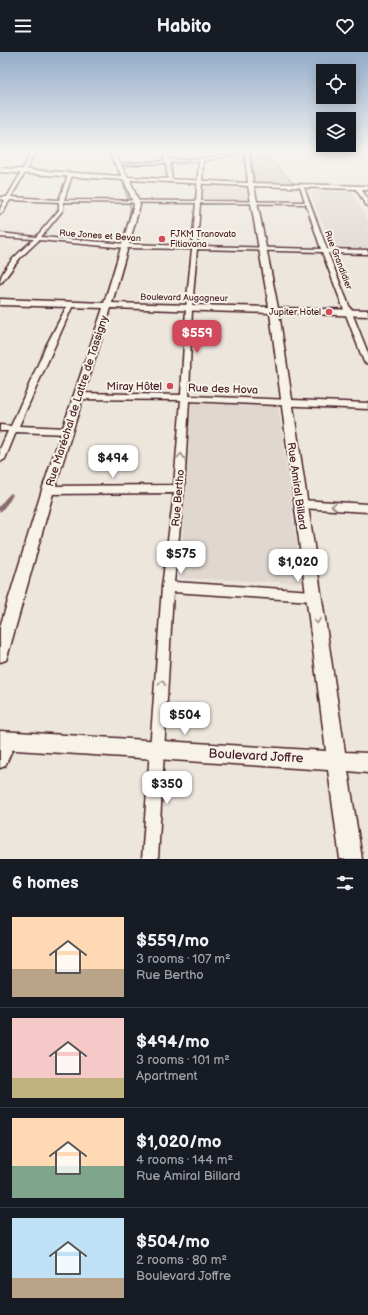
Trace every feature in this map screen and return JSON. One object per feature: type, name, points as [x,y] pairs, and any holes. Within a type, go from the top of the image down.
[{"type":"street","points":[[0,213],[14,189]]},
{"type":"street","points":[[0,281],[18,257],[37,239],[61,210],[61,200],[65,189]]},
{"type":"street","name":"Rue Maréchal de Lattre de Tassigny","points":[[0,654],[48,490],[126,246],[137,205],[130,189]]},
{"type":"street","name":"Rue Bertho","points":[[150,859],[168,587],[179,489],[189,308],[200,189]]},
{"type":"street","name":"Rue Amiral Billard","points":[[251,189],[274,311],[351,859]]},
{"type":"street","name":"Rue Grandidier","points":[[303,189],[325,252],[368,362]]},
{"type":"street","points":[[358,189],[368,204]]},
{"type":"street","points":[[0,198],[135,202],[308,203]]},
{"type":"street","name":"Rue Jones et Bevan","points":[[0,235],[126,246],[194,249],[368,252]]},
{"type":"street","name":"Boulevard Augagneur","points":[[0,302],[107,307],[368,313]]},
{"type":"street","points":[[0,459],[50,346],[70,305]]},
{"type":"street","name":"Rue des Hova","points":[[78,396],[185,398],[368,406]]},
{"type":"street","points":[[0,428],[68,431]]},
{"type":"street","points":[[48,490],[179,489]]},
{"type":"street","points":[[300,504],[368,508]]},
{"type":"street","points":[[168,587],[313,596]]},
{"type":"street","points":[[0,762],[4,741]]},
{"type":"street","name":"Boulevard Joffre","points":[[4,741],[368,763]]},
{"type":"shaded area","points":[[203,189],[248,189],[252,201],[203,200]]},
{"type":"shaded area","points":[[310,191],[351,191],[368,221],[368,250],[333,249]]},
{"type":"shaded area","points":[[191,403],[278,406],[302,583],[180,578]]},
{"type":"waterway","points":[[125,189],[131,209]]},
{"type":"waterway","points":[[127,228],[131,209]]},
{"type":"waterway","points":[[7,500],[11,495]]},
{"type":"waterway","points":[[0,509],[8,499]]},
{"type":"place","name":"FJKM Tranovato Fitiavana","points":[[162,239]]},
{"type":"place","name":"Jupiter Hotel","points":[[329,312]]},
{"type":"place","name":"Miray Hôtel","points":[[170,386]]}]
